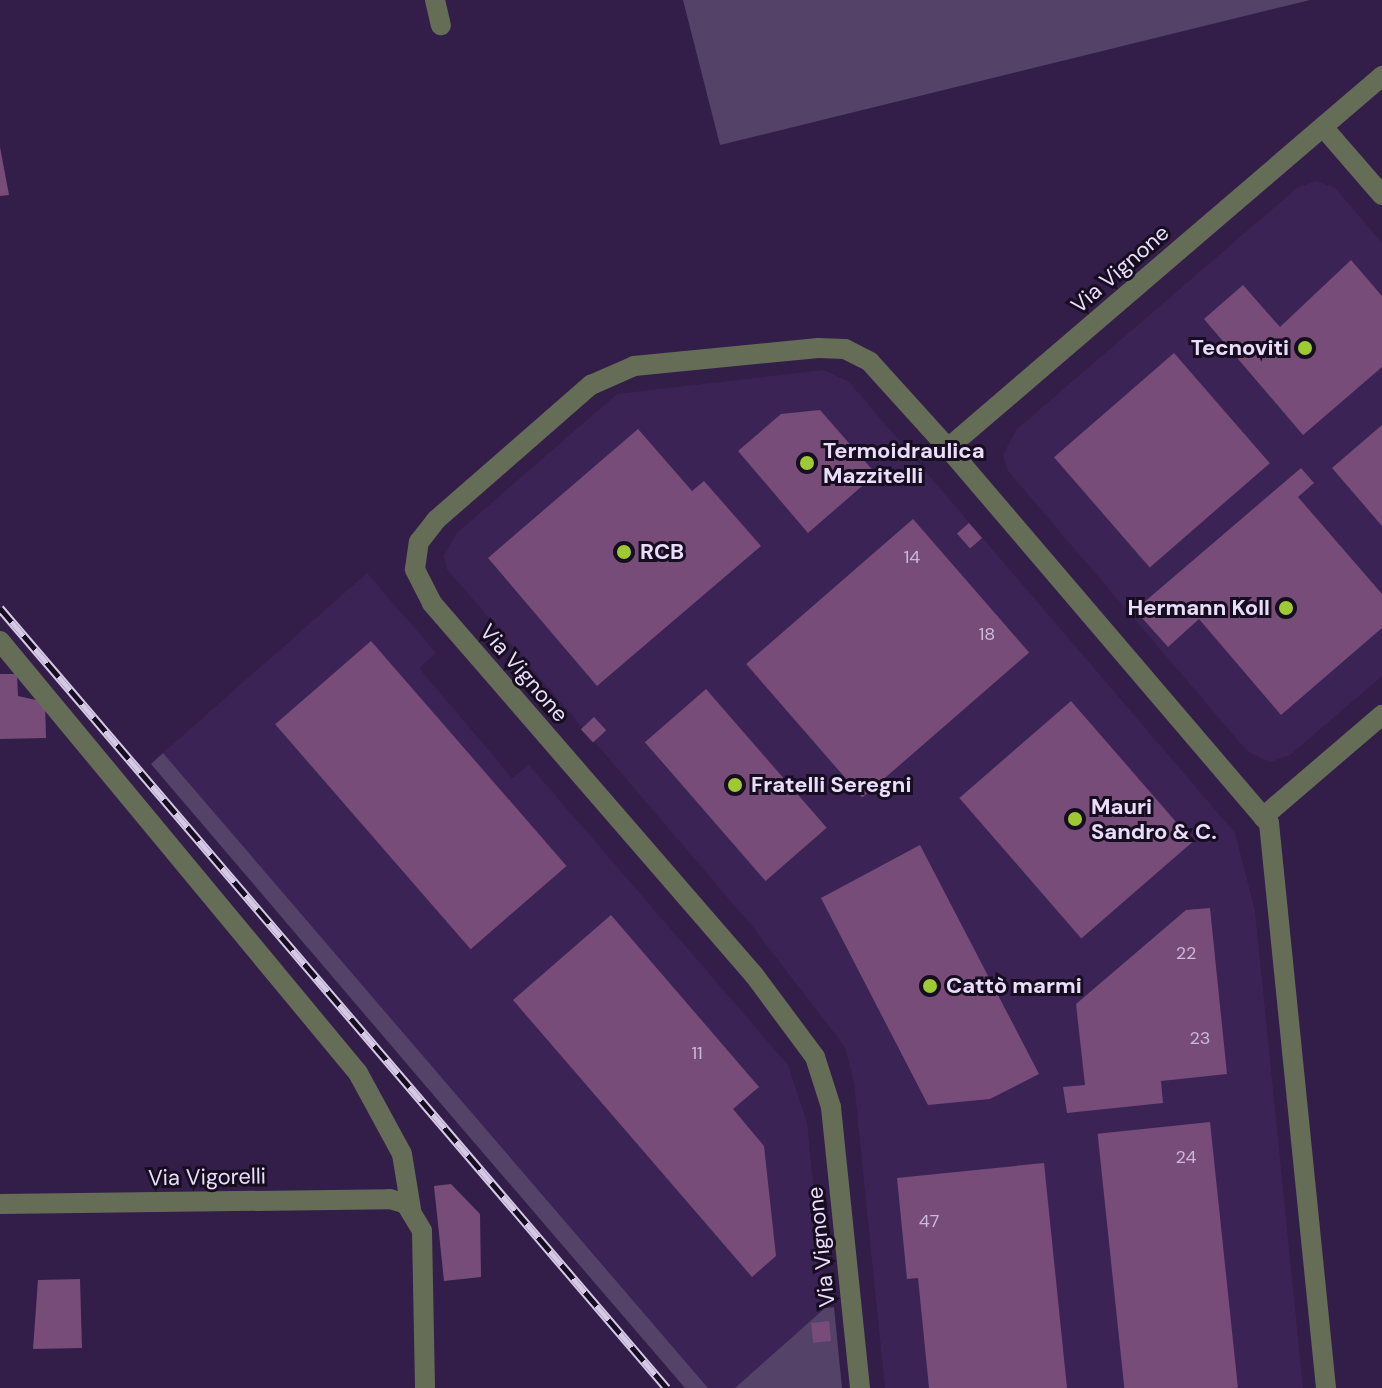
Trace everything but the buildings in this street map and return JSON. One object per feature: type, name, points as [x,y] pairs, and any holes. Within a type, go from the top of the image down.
[{"type":"street","points":[[435,0],[441,25]]},
{"type":"street","name":"Via Vignone","points":[[948,448],[1382,74]]},
{"type":"street","points":[[1323,127],[1382,195]]},
{"type":"street","name":"Via Vignone","points":[[860,1388],[831,1107],[815,1057],[754,975],[432,603],[418,582],[415,555],[436,520],[591,385],[634,366],[818,348],[845,349],[870,362],[948,448],[1269,823],[1326,1388]]},
{"type":"street","points":[[0,641],[358,1073],[402,1154],[411,1209],[422,1231],[425,1388]]},
{"type":"street","points":[[1263,817],[1382,715]]},
{"type":"street","name":"Via Vigorelli","points":[[0,1204],[390,1199],[411,1209]]},
{"type":"shaded area","points":[[683,0],[1310,0],[720,145]]},
{"type":"shaded area","points":[[1316,181],[1335,188],[1382,243],[1382,676],[1290,755],[1270,762],[1248,752],[1008,471],[1003,455],[1016,430],[1297,188]]},
{"type":"shaded area","points":[[824,370],[849,382],[1235,833],[1255,911],[1303,1388],[885,1388],[854,1082],[845,1047],[752,926],[447,569],[444,556],[456,534],[617,394]]},
{"type":"shaded area","points":[[367,573],[436,653],[419,668],[512,778],[529,765],[788,1065],[807,1122],[825,1308],[735,1388],[708,1388],[163,753]]},
{"type":"shaded area","points":[[163,753],[708,1388],[685,1388],[430,1091],[151,764]]},
{"type":"shaded area","points":[[834,1307],[842,1388],[735,1388],[825,1308]]},
{"type":"railway","points":[[0,608],[667,1388]]},
{"type":"place","name":"Tecnoviti","points":[[1305,348]]},
{"type":"place","name":"Termoidraulica Mazzitelli","points":[[807,463]]},
{"type":"place","name":"RCB","points":[[624,552]]},
{"type":"place","name":"Hermann Koll","points":[[1286,608]]},
{"type":"place","name":"Fratelli Seregni","points":[[735,785]]},
{"type":"place","name":"Mauri Sandro & C.","points":[[1075,819]]},
{"type":"place","name":"Cattò marmi","points":[[930,986]]}]
